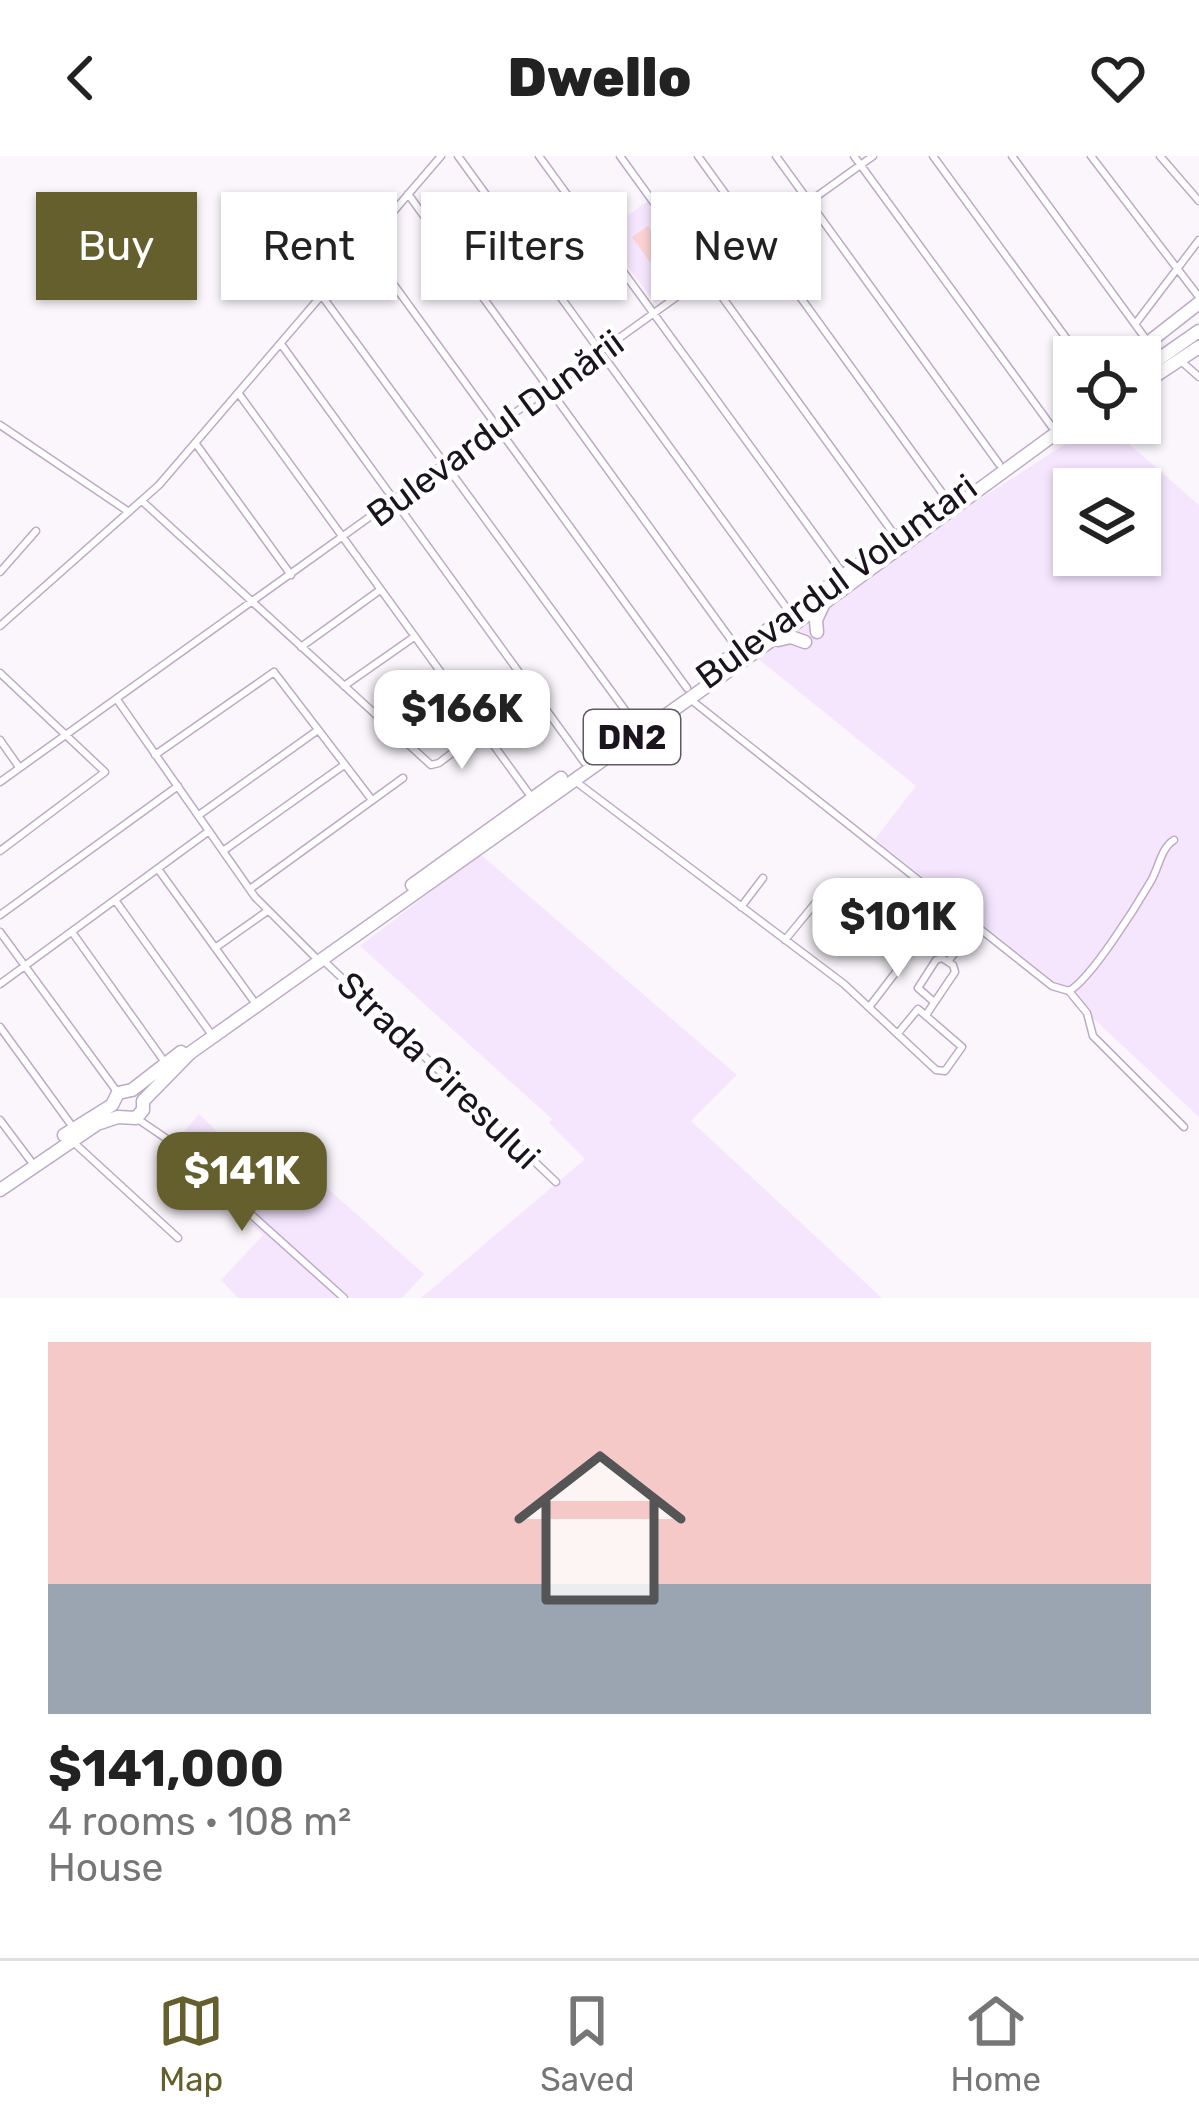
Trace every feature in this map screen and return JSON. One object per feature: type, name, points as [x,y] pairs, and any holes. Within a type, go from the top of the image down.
[{"type":"highway","points":[[1156,336],[1199,300]]},
{"type":"highway","points":[[1161,354],[1199,327]]},
{"type":"highway","points":[[1161,372],[1199,347]]},
{"type":"highway","name":"Bulevardul Voluntari","points":[[0,1185],[30,1160],[129,1105],[190,1053],[532,798],[765,644],[844,576],[1052,427]]},
{"type":"highway","name":"Bulevardul Voluntari","points":[[129,1105],[166,1063],[209,1031],[572,779],[739,651],[824,603],[1053,431]]},
{"type":"highway","points":[[817,632],[816,620],[824,603]]},
{"type":"highway","points":[[765,644],[791,637],[805,642]]},
{"type":"highway","name":"Bulevardul Voluntari","points":[[0,1185],[72,1134]]},
{"type":"street","points":[[397,207],[441,156]]},
{"type":"street","points":[[458,156],[794,618]]},
{"type":"street","points":[[539,156],[844,576]]},
{"type":"street","points":[[620,156],[651,199]]},
{"type":"street","points":[[698,156],[724,192]]},
{"type":"street","points":[[776,156],[802,192]]},
{"type":"street","points":[[854,156],[1052,427]]},
{"type":"street","name":"Bulevardul Dunării","points":[[821,193],[873,156]]},
{"type":"street","points":[[933,156],[1064,336]]},
{"type":"street","points":[[1012,156],[1143,336]]},
{"type":"street","points":[[1091,156],[1199,300]]},
{"type":"street","points":[[1160,156],[1199,201]]},
{"type":"street","points":[[408,194],[739,651]]},
{"type":"street","points":[[821,219],[999,464]]},
{"type":"street","points":[[1135,324],[1199,240]]},
{"type":"street","points":[[397,290],[687,692],[1052,986],[1069,991],[1087,1013],[1093,1036],[1184,1127]]},
{"type":"street","points":[[0,626],[142,501],[319,300]]},
{"type":"street","points":[[325,300],[636,725]]},
{"type":"street","name":"Bulevardul Dunării","points":[[0,782],[674,300]]},
{"type":"street","points":[[724,300],[896,537]]},
{"type":"street","points":[[802,300],[948,501]]},
{"type":"street","points":[[281,344],[584,762]]},
{"type":"street","points":[[1179,360],[1199,376]]},
{"type":"street","points":[[238,394],[532,798]]},
{"type":"street","points":[[0,424],[129,512]]},
{"type":"street","points":[[196,444],[291,575]]},
{"type":"street","points":[[142,501],[435,765],[481,731]]},
{"type":"street","points":[[0,572],[36,532]]},
{"type":"street","points":[[301,647],[380,590]]},
{"type":"street","points":[[0,612],[8,618]]},
{"type":"street","points":[[344,686],[414,637]]},
{"type":"street","points":[[155,755],[274,672],[372,800]]},
{"type":"street","points":[[0,673],[105,772],[0,851]]},
{"type":"street","points":[[389,727],[447,684]]},
{"type":"street","name":"Strada Ciresului","points":[[118,701],[267,911],[556,1182]]},
{"type":"street","points":[[198,815],[318,730]]},
{"type":"street","points":[[0,740],[20,768]]},
{"type":"street","points":[[223,851],[344,765]]},
{"type":"street","points":[[250,889],[403,778]]},
{"type":"street","points":[[572,779],[870,1006],[932,1066],[945,1071],[962,1046],[918,1009],[899,1032]]},
{"type":"street","points":[[0,914],[178,786]]},
{"type":"street","points":[[0,984],[209,830]]},
{"type":"street","points":[[1069,991],[1086,977],[1151,881],[1167,844],[1174,840]]},
{"type":"street","points":[[158,868],[253,1000]]},
{"type":"street","points":[[741,907],[763,878]]},
{"type":"street","points":[[116,900],[209,1031]]},
{"type":"street","points":[[785,940],[818,901],[854,931]]},
{"type":"street","points":[[215,948],[267,911]]},
{"type":"street","points":[[950,959],[976,926]]},
{"type":"street","points":[[0,932],[129,1105],[344,1298]]},
{"type":"street","points":[[72,932],[166,1063]]},
{"type":"street","points":[[926,1015],[956,970],[942,958],[918,988],[934,1002]]},
{"type":"street","points":[[870,1006],[899,968]]},
{"type":"street","points":[[0,1027],[72,1134],[178,1238]]},
{"type":"street","points":[[0,1120],[30,1160]]},
{"type":"shaded area","points":[[648,201],[651,205],[651,298],[627,265],[627,216]]},
{"type":"shaded area","points":[[648,226],[651,230],[651,263],[632,237]]},
{"type":"shaded area","points":[[1065,444],[1129,444],[1157,468],[1053,468],[1053,576],[1161,576],[1161,472],[1199,505],[1199,1117],[1050,978],[875,839],[916,786],[757,658]]},
{"type":"shaded area","points":[[480,854],[737,1075],[691,1121],[882,1298],[421,1298],[585,1159],[549,1123],[552,1119],[360,946]]},
{"type":"shaded area","points":[[199,1114],[274,1188],[299,1163],[424,1274],[402,1298],[238,1298],[221,1280],[263,1235],[168,1150]]}]
